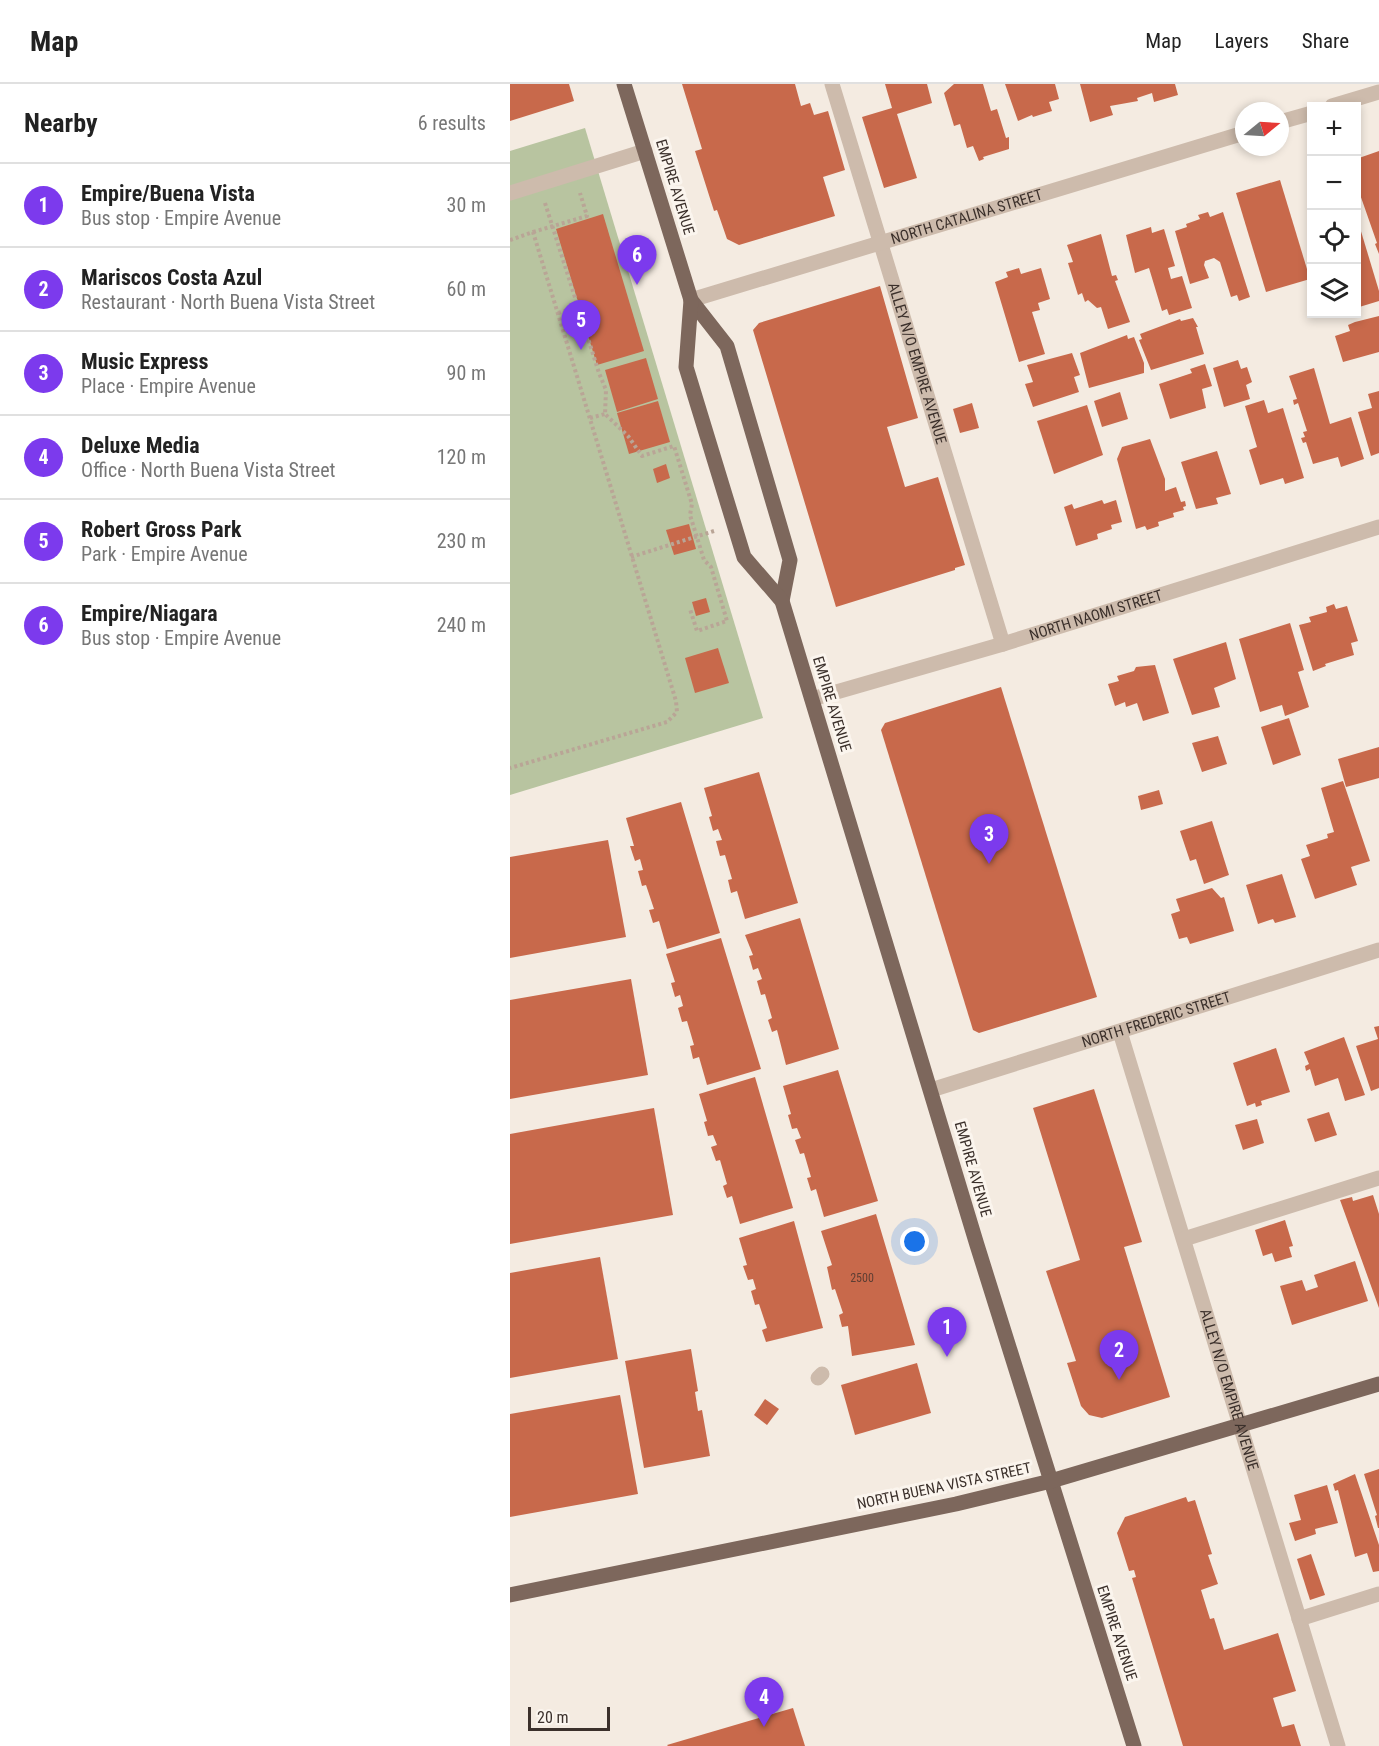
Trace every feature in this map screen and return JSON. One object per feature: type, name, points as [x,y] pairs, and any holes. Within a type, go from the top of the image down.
[{"type":"main road","name":"EMPIRE AVENUE","points":[[624,84],[691,300],[727,346],[790,560],[782,601]]},
{"type":"main road","name":"EMPIRE AVENUE","points":[[691,300],[686,368],[744,556],[782,601],[1050,1481],[1134,1746]]},
{"type":"main road","name":"NORTH BUENA VISTA STREET","points":[[510,1595],[956,1504],[1050,1481],[1379,1384]]},
{"type":"street","name":"ALLEY N/O EMPIRE AVENUE","points":[[832,84],[1003,644]]},
{"type":"street","points":[[1345,102],[1379,92]]},
{"type":"street","points":[[1289,119],[1307,114]]},
{"type":"street","name":"NORTH CATALINA STREET","points":[[691,300],[1235,137]]},
{"type":"street","points":[[510,193],[645,151]]},
{"type":"street","name":"NORTH NAOMI STREET","points":[[812,699],[1003,644],[1379,527]]},
{"type":"street","name":"NORTH FREDERIC STREET","points":[[932,1090],[1379,950]]},
{"type":"street","name":"ALLEY N/O EMPIRE AVENUE","points":[[1120,1032],[1242,1425],[1338,1746]]},
{"type":"street","points":[[1184,1239],[1379,1178]]},
{"type":"street","points":[[1299,1618],[1379,1593]]},
{"type":"path","points":[[510,240],[587,216],[574,173]]},
{"type":"path","points":[[539,184],[604,383],[605,414],[642,456],[674,446],[692,504],[690,515],[704,560],[711,567],[727,621],[697,631],[690,609]]},
{"type":"path","points":[[510,768],[674,717],[677,712],[676,701],[533,232]]},
{"type":"path","points":[[558,313],[578,307]]},
{"type":"path","points":[[590,418],[605,414]]},
{"type":"path","points":[[632,557],[735,525]]},
{"type":"green space","points":[[585,128],[763,718],[510,795],[510,151]]},
{"type":"building","points":[[510,84],[569,84],[574,101],[510,121]]},
{"type":"building","points":[[682,84],[795,84],[801,106],[810,103],[814,115],[828,111],[845,170],[823,177],[835,216],[739,245],[727,239],[717,210],[714,211],[695,151],[702,149]]},
{"type":"building","points":[[885,84],[927,84],[932,103],[897,114],[917,178],[884,188],[862,117],[892,108]]},
{"type":"building","points":[[954,84],[983,84],[991,111],[997,109],[1006,138],[1009,137],[1009,149],[983,157],[984,159],[979,161],[973,146],[967,148],[960,124],[954,126],[944,93]]},
{"type":"building","points":[[1005,84],[1055,84],[1059,99],[1049,102],[1052,111],[1033,117],[1032,115],[1018,121]]},
{"type":"building","points":[[1080,84],[1175,84],[1178,95],[1154,102],[1152,93],[1137,98],[1138,101],[1110,106],[1113,115],[1090,122]]},
{"type":"building","points":[[1379,151],[1379,254],[1361,197],[1361,157]]},
{"type":"building","points":[[1280,180],[1307,269],[1307,280],[1266,292],[1236,193]]},
{"type":"building","points":[[1208,212],[1210,217],[1223,212],[1250,297],[1239,301],[1237,295],[1231,297],[1220,262],[1214,258],[1205,261],[1204,265],[1209,278],[1190,284],[1175,231],[1187,227],[1186,224],[1200,219],[1198,215]]},
{"type":"building","points":[[603,214],[644,351],[597,365],[556,229]]},
{"type":"building","points":[[1151,227],[1152,233],[1164,229],[1175,266],[1168,268],[1171,279],[1182,276],[1192,308],[1169,315],[1167,309],[1162,311],[1149,268],[1135,273],[1126,235]]},
{"type":"building","points":[[1361,231],[1379,291],[1379,301],[1361,306]]},
{"type":"building","points":[[1101,234],[1112,276],[1116,275],[1118,280],[1115,281],[1130,322],[1108,329],[1101,307],[1097,308],[1088,300],[1085,302],[1082,293],[1078,295],[1068,263],[1073,262],[1067,245]]},
{"type":"building","points":[[1019,268],[1021,274],[1041,268],[1050,299],[1038,303],[1040,310],[1032,312],[1045,354],[1019,362],[995,282],[1008,277],[1006,272]]},
{"type":"building","points":[[880,286],[918,418],[887,427],[905,487],[938,477],[965,565],[836,607],[753,330],[759,323]]},
{"type":"building","points":[[1379,316],[1379,352],[1343,362],[1335,336],[1350,331],[1348,325]]},
{"type":"building","points":[[1193,318],[1198,327],[1196,327],[1204,354],[1151,370],[1139,340],[1142,339],[1140,334],[1180,319],[1181,321]]},
{"type":"building","points":[[1127,335],[1128,339],[1134,337],[1144,363],[1144,373],[1089,388],[1080,353]]},
{"type":"building","points":[[1072,353],[1080,375],[1074,377],[1079,392],[1033,407],[1025,384],[1033,382],[1027,365]]},
{"type":"building","points":[[646,358],[658,399],[617,412],[605,370]]},
{"type":"building","points":[[1238,360],[1241,369],[1247,367],[1252,382],[1246,385],[1250,399],[1224,407],[1213,368]]},
{"type":"building","points":[[1205,364],[1212,386],[1202,389],[1206,408],[1170,419],[1159,384],[1192,373],[1190,369]]},
{"type":"building","points":[[1314,368],[1330,424],[1351,417],[1364,459],[1341,467],[1338,457],[1313,464],[1306,442],[1303,443],[1301,438],[1305,437],[1303,432],[1307,431],[1298,403],[1294,405],[1293,400],[1297,399],[1289,376]]},
{"type":"building","points":[[1379,391],[1379,453],[1371,456],[1358,412],[1372,408],[1368,394]]},
{"type":"building","points":[[1120,392],[1128,419],[1102,427],[1094,401]]},
{"type":"building","points":[[1264,400],[1268,413],[1283,408],[1304,478],[1285,484],[1283,478],[1260,485],[1249,450],[1257,447],[1245,406]]},
{"type":"building","points":[[658,401],[670,442],[629,454],[617,413]]},
{"type":"building","points":[[972,403],[979,428],[960,433],[953,409]]},
{"type":"building","points":[[1087,405],[1103,455],[1054,474],[1037,421]]},
{"type":"building","points":[[1150,439],[1165,479],[1165,491],[1176,487],[1181,502],[1185,501],[1186,506],[1183,507],[1184,510],[1173,513],[1174,517],[1158,522],[1159,526],[1147,530],[1145,526],[1136,529],[1117,459],[1122,447]]},
{"type":"building","points":[[1217,451],[1231,494],[1216,498],[1218,504],[1196,509],[1181,462]]},
{"type":"building","points":[[666,464],[670,478],[657,483],[653,469]]},
{"type":"building","points":[[1102,500],[1104,504],[1116,500],[1122,522],[1111,525],[1112,529],[1097,534],[1098,539],[1076,546],[1064,507],[1072,504],[1074,509]]},
{"type":"building","points":[[689,524],[696,549],[674,555],[666,530]]},
{"type":"building","points":[[706,598],[710,612],[696,616],[692,602]]},
{"type":"building","points":[[1334,604],[1336,609],[1347,606],[1358,641],[1351,643],[1354,655],[1325,664],[1326,666],[1313,671],[1299,625],[1311,622],[1309,617],[1327,612],[1326,607]]},
{"type":"building","points":[[1290,623],[1304,670],[1298,672],[1309,707],[1285,716],[1282,705],[1260,712],[1239,639]]},
{"type":"building","points":[[1226,642],[1236,679],[1214,688],[1220,707],[1192,715],[1173,659]]},
{"type":"building","points":[[718,648],[729,683],[695,693],[685,658]]},
{"type":"building","points":[[1155,665],[1169,713],[1143,721],[1137,703],[1126,707],[1125,702],[1115,706],[1108,684],[1119,681],[1117,676],[1134,671],[1136,667]]},
{"type":"building","points":[[1001,687],[1097,997],[979,1033],[973,1030],[881,730],[885,723]]},
{"type":"building","points":[[1289,718],[1301,755],[1273,765],[1261,727]]},
{"type":"building","points":[[1218,736],[1227,764],[1202,772],[1192,743]]},
{"type":"building","points":[[1379,747],[1379,778],[1346,787],[1338,759]]},
{"type":"building","points":[[759,772],[798,903],[745,919],[737,891],[731,893],[728,880],[732,879],[725,855],[720,856],[716,841],[722,840],[718,829],[713,831],[709,817],[712,816],[704,788]]},
{"type":"building","points":[[1343,781],[1370,861],[1351,867],[1357,885],[1315,899],[1301,859],[1310,856],[1306,845],[1328,838],[1327,834],[1334,832],[1321,788]]},
{"type":"building","points":[[1159,790],[1163,804],[1141,810],[1138,796]]},
{"type":"building","points":[[681,802],[720,933],[667,949],[659,921],[653,923],[649,910],[654,909],[646,885],[642,886],[638,871],[643,870],[640,859],[635,861],[630,846],[634,846],[626,818]]},
{"type":"building","points":[[1212,821],[1229,875],[1204,884],[1196,859],[1190,861],[1180,831]]},
{"type":"building","points":[[608,840],[626,937],[510,958],[510,857]]},
{"type":"building","points":[[1282,874],[1296,917],[1275,923],[1273,919],[1258,924],[1246,885]]},
{"type":"building","points":[[1212,888],[1221,898],[1224,897],[1234,931],[1190,944],[1187,937],[1179,939],[1171,914],[1180,911],[1176,899]]},
{"type":"building","points":[[800,918],[839,1049],[786,1065],[777,1030],[772,1032],[768,1020],[772,1018],[765,994],[761,995],[757,981],[762,979],[758,968],[753,970],[749,956],[753,955],[745,935]]},
{"type":"building","points":[[721,938],[761,1069],[707,1085],[699,1057],[693,1059],[690,1046],[694,1045],[687,1021],[682,1022],[678,1008],[683,1006],[680,995],[675,997],[671,983],[675,982],[666,954]]},
{"type":"building","points":[[631,979],[648,1075],[510,1099],[510,1000]]},
{"type":"building","points":[[1379,1026],[1379,1088],[1371,1091],[1356,1046],[1378,1039],[1374,1027]]},
{"type":"building","points":[[1344,1037],[1365,1095],[1345,1101],[1338,1078],[1315,1086],[1310,1069],[1306,1071],[1305,1066],[1309,1064],[1304,1052]]},
{"type":"building","points":[[1276,1048],[1290,1092],[1261,1101],[1262,1105],[1256,1107],[1255,1103],[1247,1106],[1233,1063]]},
{"type":"building","points":[[838,1070],[878,1201],[824,1217],[816,1189],[811,1191],[807,1178],[811,1177],[804,1153],[800,1154],[795,1140],[801,1138],[797,1128],[792,1129],[788,1115],[791,1114],[783,1086]]},
{"type":"building","points":[[755,1077],[793,1208],[740,1224],[732,1196],[727,1198],[723,1186],[727,1184],[720,1160],[716,1161],[711,1147],[717,1145],[713,1135],[708,1136],[704,1122],[707,1121],[699,1094]]},
{"type":"building","points":[[1094,1089],[1142,1242],[1124,1247],[1170,1397],[1102,1418],[1089,1415],[1081,1406],[1067,1363],[1076,1361],[1046,1271],[1080,1260],[1033,1108]]},
{"type":"building","points":[[654,1108],[673,1215],[510,1244],[510,1134]]},
{"type":"building","points":[[1329,1112],[1337,1135],[1315,1142],[1307,1119]]},
{"type":"building","points":[[1257,1119],[1264,1143],[1243,1150],[1235,1125]]},
{"type":"building","points":[[1373,1195],[1379,1214],[1379,1308],[1340,1200],[1352,1197],[1353,1201]]},
{"type":"building","points":[[876,1214],[915,1345],[852,1356],[848,1326],[842,1327],[839,1315],[843,1313],[835,1289],[832,1290],[827,1267],[832,1265],[821,1231]]},
{"type":"building","points":[[1285,1220],[1293,1246],[1289,1247],[1292,1257],[1275,1262],[1272,1253],[1263,1256],[1255,1230]]},
{"type":"building","points":[[794,1221],[823,1328],[766,1342],[762,1330],[767,1328],[759,1304],[755,1305],[751,1291],[756,1289],[753,1279],[748,1280],[743,1266],[747,1265],[739,1238]]},
{"type":"building","points":[[600,1257],[618,1359],[510,1378],[510,1273]]},
{"type":"building","points":[[1355,1261],[1368,1301],[1292,1325],[1280,1286],[1302,1280],[1306,1291],[1318,1287],[1314,1275]]},
{"type":"building","points":[[691,1349],[698,1391],[695,1392],[698,1411],[702,1410],[710,1456],[644,1468],[625,1361]]},
{"type":"building","points":[[917,1363],[931,1413],[855,1435],[841,1385]]},
{"type":"building","points":[[620,1395],[638,1494],[510,1517],[510,1414]]},
{"type":"building","points":[[765,1399],[779,1409],[767,1425],[754,1415]]},
{"type":"building","points":[[1379,1469],[1378,1528],[1375,1516],[1377,1515],[1364,1474]]},
{"type":"building","points":[[1355,1474],[1379,1545],[1379,1571],[1373,1572],[1367,1553],[1355,1557],[1338,1490],[1335,1491],[1333,1484]]},
{"type":"building","points":[[1327,1485],[1338,1523],[1315,1529],[1316,1534],[1295,1541],[1289,1523],[1301,1520],[1294,1495]]},
{"type":"building","points":[[1186,1497],[1188,1502],[1195,1500],[1212,1554],[1208,1555],[1218,1584],[1201,1590],[1210,1619],[1214,1618],[1224,1650],[1278,1633],[1296,1691],[1273,1698],[1282,1727],[1294,1724],[1301,1746],[1183,1746],[1132,1578],[1136,1577],[1134,1570],[1129,1571],[1117,1533],[1125,1517]]},
{"type":"building","points":[[1311,1554],[1325,1595],[1310,1600],[1297,1559]]},
{"type":"building","points":[[793,1708],[805,1746],[667,1745]]},
{"type":"place","name":"Empire/Niagara","points":[[637,285]]},
{"type":"place","name":"Robert Gross Park","points":[[581,350]]},
{"type":"place","name":"Music Express","points":[[989,864]]},
{"type":"place","name":"Empire/Buena Vista","points":[[947,1357]]},
{"type":"place","name":"Mariscos Costa Azul","points":[[1119,1380]]},
{"type":"place","name":"Deluxe Media","points":[[764,1727]]}]
